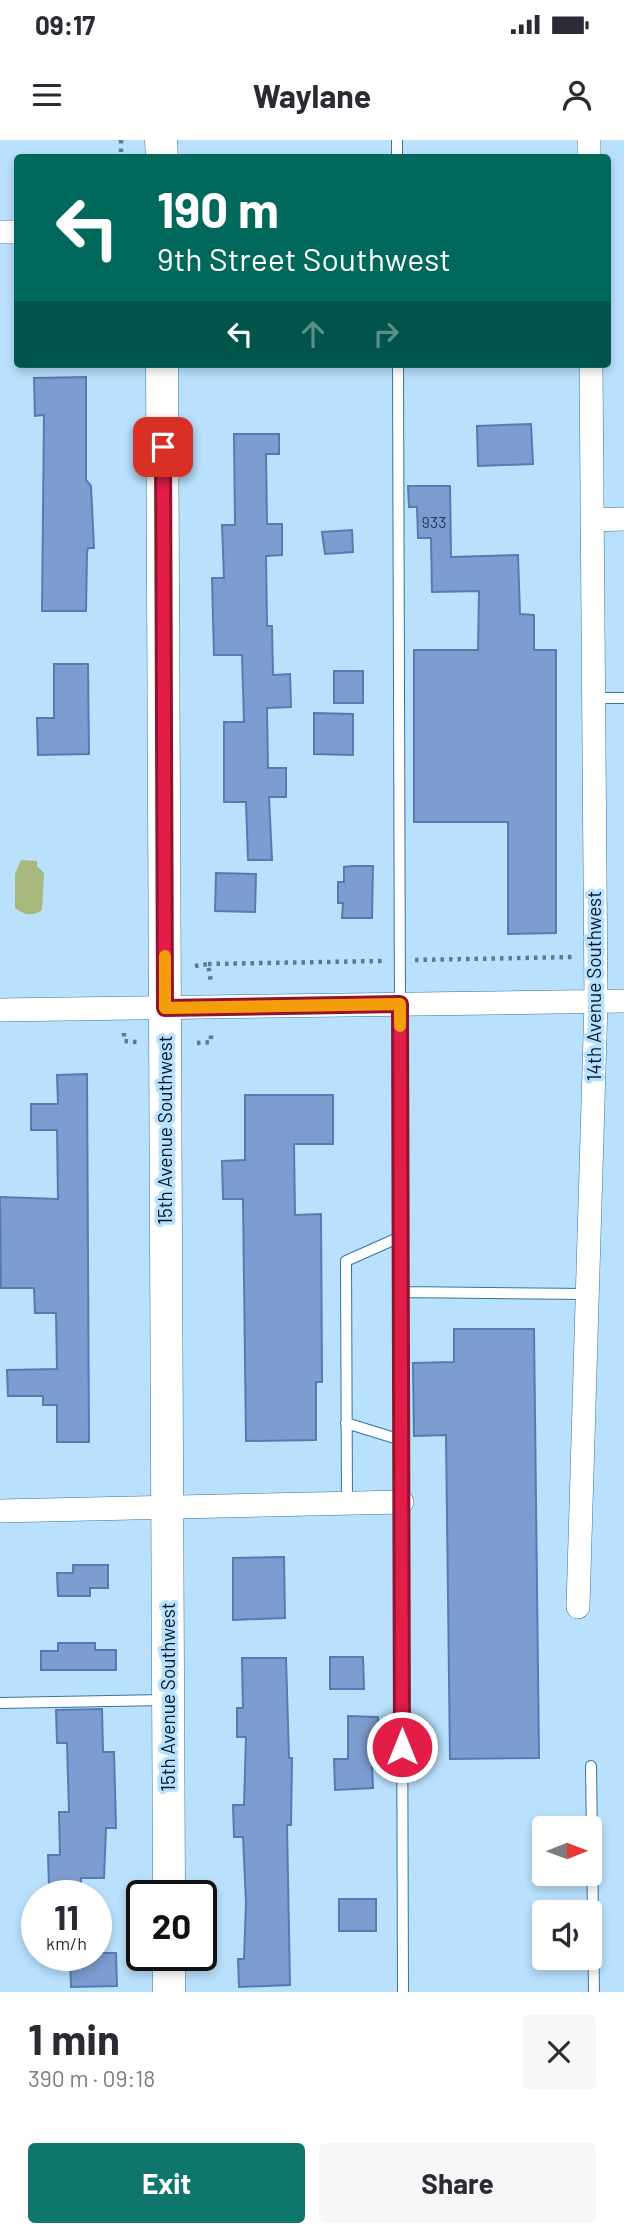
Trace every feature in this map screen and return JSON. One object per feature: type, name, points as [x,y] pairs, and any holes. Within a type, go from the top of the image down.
[{"type":"main road","name":"15th Avenue Southwest","points":[[162,368],[169,1880]]},
{"type":"main road","points":[[169,1971],[169,1992]]},
{"type":"street","name":"14th Avenue Southwest","points":[[578,1607],[596,1002],[591,368]]},
{"type":"street","points":[[593,520],[624,519]]},
{"type":"street","points":[[0,1010],[624,1001]]},
{"type":"street","points":[[0,1511],[401,1502]]},
{"type":"lane","points":[[398,368],[402,1992]]},
{"type":"lane","points":[[594,698],[624,698]]},
{"type":"lane","points":[[347,1503],[346,1261],[400,1237]]},
{"type":"lane","points":[[401,1292],[587,1294]]},
{"type":"lane","points":[[346,1423],[401,1440]]},
{"type":"lane","points":[[0,1703],[168,1700]]},
{"type":"lane","points":[[591,1766],[594,1992]]},
{"type":"path","points":[[195,966],[208,964],[211,982]]},
{"type":"path","points":[[123,1028],[124,1041],[148,1042]]},
{"type":"path","points":[[197,1043],[211,1042],[211,1031]]},
{"type":"shaded area","points":[[21,860],[37,861],[37,866],[44,873],[42,910],[35,914],[25,914],[15,908],[15,874]]},
{"type":"building","points":[[86,377],[86,480],[91,486],[94,548],[88,548],[87,553],[86,611],[42,611],[44,415],[35,416],[34,378]]},
{"type":"building","points":[[531,424],[533,464],[478,466],[477,426]]},
{"type":"building","points":[[234,434],[279,434],[279,454],[266,454],[267,524],[282,524],[282,555],[266,556],[267,626],[272,626],[273,675],[290,674],[291,707],[267,708],[268,768],[286,768],[286,797],[269,797],[272,860],[248,860],[246,802],[224,802],[224,722],[244,722],[242,655],[214,655],[212,578],[224,578],[222,525],[235,525]]},
{"type":"building","points":[[408,486],[450,486],[451,557],[518,555],[520,614],[534,615],[534,650],[556,650],[556,933],[508,934],[508,822],[414,822],[414,650],[478,650],[479,591],[432,592],[431,538],[418,538],[417,507],[409,507]]},
{"type":"building","points":[[352,530],[353,552],[325,554],[322,532]]},
{"type":"building","points":[[54,664],[88,664],[89,754],[38,755],[37,718],[54,718]]},
{"type":"building","points":[[334,671],[363,671],[363,703],[334,703]]},
{"type":"building","points":[[314,713],[353,714],[353,755],[314,754]]},
{"type":"building","points":[[373,866],[372,918],[342,918],[343,903],[338,903],[338,882],[344,882],[344,867]]},
{"type":"building","points":[[216,873],[256,874],[255,912],[215,911]]},
{"type":"building","points":[[87,1074],[89,1442],[57,1442],[57,1405],[43,1405],[43,1396],[8,1396],[7,1370],[57,1369],[56,1313],[35,1313],[34,1288],[1,1288],[0,1197],[58,1199],[57,1130],[31,1130],[31,1104],[58,1104],[57,1075]]},
{"type":"building","points":[[245,1095],[333,1095],[333,1144],[294,1144],[295,1215],[321,1214],[322,1382],[316,1382],[316,1440],[246,1441],[243,1199],[223,1199],[222,1161],[245,1160]]},
{"type":"building","points":[[454,1329],[534,1329],[539,1758],[450,1759],[446,1435],[414,1436],[413,1363],[454,1362]]},
{"type":"building","points":[[284,1557],[285,1618],[233,1620],[233,1558]]},
{"type":"building","points":[[73,1565],[108,1565],[108,1588],[90,1588],[90,1596],[58,1596],[57,1573],[73,1573]]},
{"type":"building","points":[[58,1643],[95,1643],[95,1650],[116,1650],[116,1670],[41,1670],[41,1651],[58,1651]]},
{"type":"building","points":[[330,1657],[363,1657],[364,1689],[330,1689]]},
{"type":"building","points":[[242,1658],[286,1658],[289,1758],[292,1758],[291,1825],[287,1825],[290,1985],[239,1987],[238,1959],[244,1959],[246,1902],[243,1837],[234,1837],[233,1805],[244,1805],[246,1737],[237,1737],[237,1708],[243,1708]]},
{"type":"building","points":[[102,1709],[103,1752],[114,1752],[116,1828],[106,1828],[104,1878],[49,1880],[48,1855],[60,1855],[59,1812],[69,1812],[67,1743],[57,1743],[56,1710]]},
{"type":"building","points":[[348,1716],[378,1717],[378,1744],[371,1744],[373,1788],[335,1790],[334,1759],[348,1759]]},
{"type":"building","points":[[339,1899],[376,1899],[376,1931],[339,1931]]},
{"type":"building","points":[[112,1953],[116,1953],[117,1986],[71,1987],[70,1971],[112,1971]]},
{"type":"slow traffic","points":[[165,956],[165,1008],[400,1004],[400,1026]]},
{"type":"route","points":[[163,447],[165,1008],[400,1004],[402,1747]]}]
